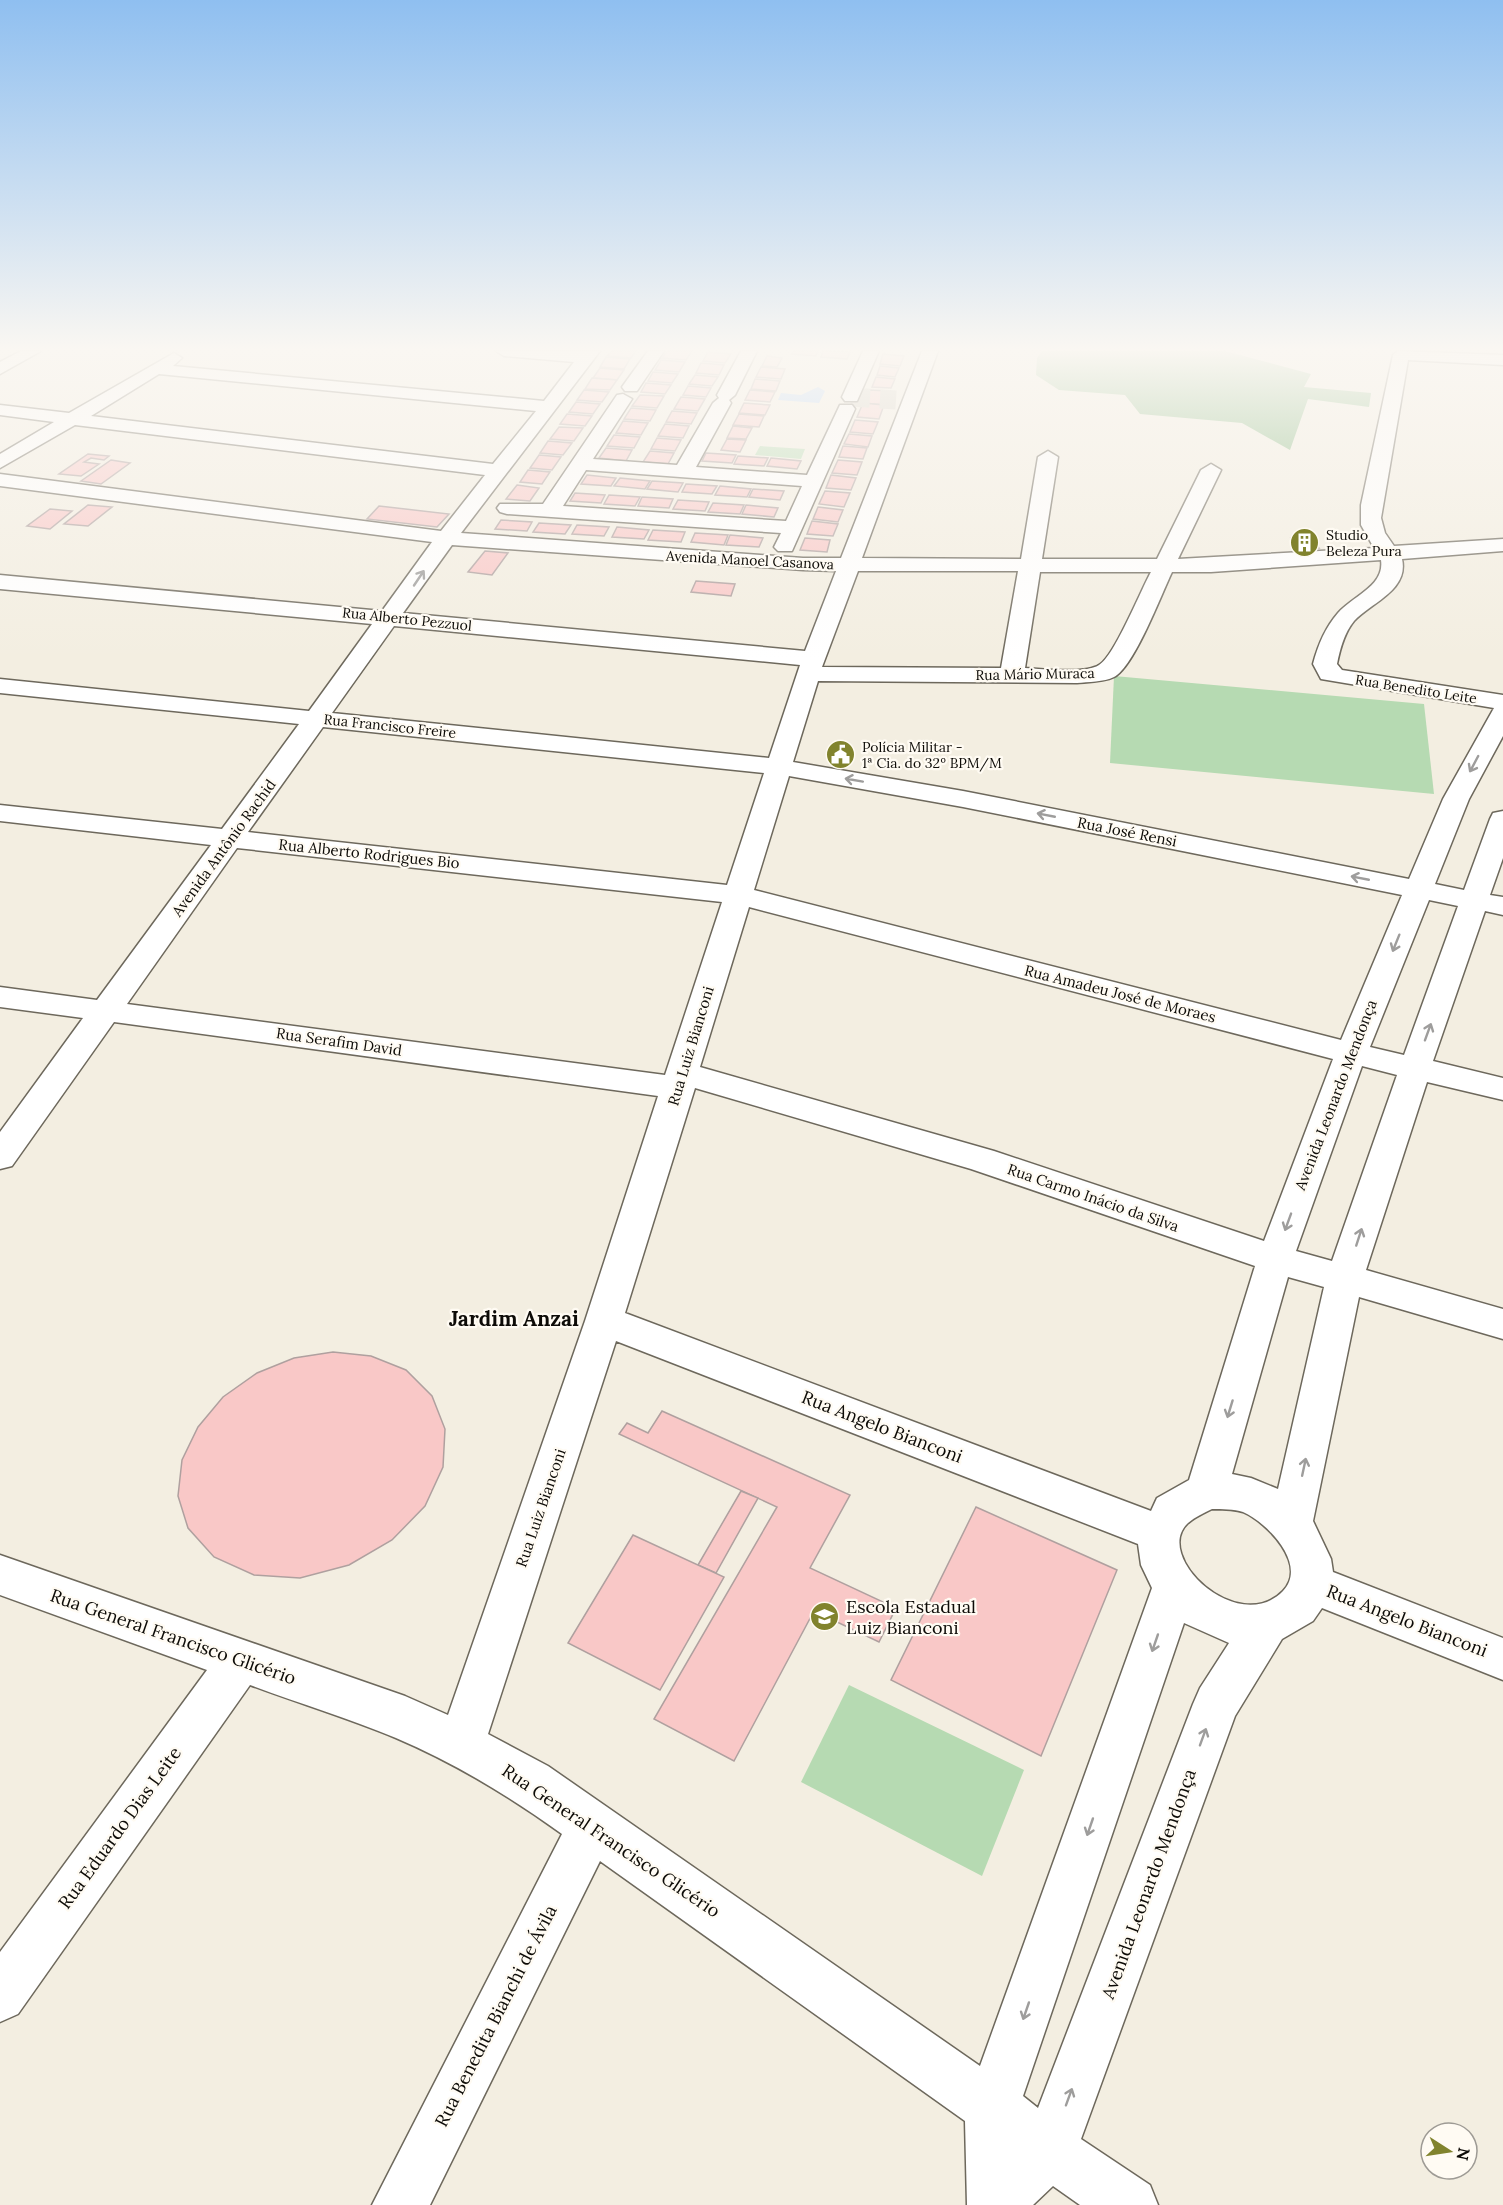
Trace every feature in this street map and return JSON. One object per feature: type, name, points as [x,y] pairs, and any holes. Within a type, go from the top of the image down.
[{"type":"street","points":[[0,462],[14,454]]},
{"type":"street","points":[[359,454],[499,471]]},
{"type":"street","name":"Avenida Antônio Rachid","points":[[0,1156],[391,618],[446,538],[512,454]]},
{"type":"street","points":[[549,511],[587,454]]},
{"type":"street","points":[[684,472],[694,454]]},
{"type":"street","points":[[784,548],[826,454]]},
{"type":"street","name":"Rua Luiz Bianconi","points":[[461,1745],[603,1321],[811,667],[885,454]]},
{"type":"street","points":[[1381,454],[1371,506],[1371,523],[1390,553]]},
{"type":"street","points":[[1012,675],[1048,457]]},
{"type":"street","points":[[580,464],[814,481]]},
{"type":"street","name":"Rua Mário Muraca","points":[[811,667],[1012,675],[1099,675],[1111,669],[1120,657],[1166,567],[1211,470]]},
{"type":"street","name":"Avenida Manoel Casanova","points":[[0,480],[446,538],[847,565],[1166,567],[1259,564],[1503,545]]},
{"type":"street","points":[[507,508],[793,528]]},
{"type":"street","name":"Rua Benedito Leite","points":[[1390,553],[1393,570],[1386,585],[1343,618],[1336,628],[1325,664],[1329,674],[1503,702]]},
{"type":"street","name":"Rua Alberto Pezzuol","points":[[0,582],[391,618],[811,667]]},
{"type":"street","name":"Rua Francisco Freire","points":[[0,686],[779,767]]},
{"type":"street","name":"Avenida Leonardo Mendonça","points":[[1206,1491],[1275,1259],[1351,1053],[1456,799],[1503,713]]},
{"type":"street","name":"Rua José Rensi","points":[[779,767],[963,799],[1489,903]]},
{"type":"street","name":"Rua Alberto Rodrigues Bio","points":[[0,813],[738,895]]},
{"type":"street","points":[[1292,1524],[1344,1280],[1415,1068],[1489,903],[1503,819]]},
{"type":"street","name":"Rua Amadeu José de Moraes","points":[[738,895],[1351,1053],[1503,1089]]},
{"type":"street","name":"Rua Serafim David","points":[[0,997],[681,1080]]},
{"type":"street","name":"Rua Carmo Inácio da Silva","points":[[681,1080],[982,1160],[1275,1259],[1503,1324]]},
{"type":"street","name":"Rua Angelo Bianconi","points":[[603,1321],[1160,1533]]},
{"type":"street","points":[[1206,1491],[1228,1491],[1251,1497],[1274,1508],[1292,1524],[1304,1543],[1311,1563],[1310,1583],[1302,1602],[1287,1617],[1266,1625],[1242,1626],[1216,1619],[1193,1606],[1174,1588],[1163,1568],[1158,1547],[1160,1533],[1170,1510],[1186,1498],[1206,1491]]},
{"type":"street","name":"Rua General Francisco Glicério","points":[[0,1575],[405,1719],[461,1745],[531,1783],[992,2107],[1049,2151],[1130,2205]]},
{"type":"street","name":"Rua Angelo Bianconi","points":[[1310,1583],[1503,1659]]},
{"type":"street","points":[[996,2204],[992,2107],[1174,1588]]},
{"type":"street","name":"Avenida Leonardo Mendonça","points":[[1049,2151],[1216,1704],[1266,1625]]},
{"type":"street","name":"Rua Eduardo Dias Leite","points":[[0,1996],[240,1661]]},
{"type":"street","name":"Rua Benedita Bianchi de Ávila","points":[[400,2205],[591,1827]]},
{"type":"street","points":[[996,2204],[1049,2151]]},
{"type":"green space","points":[[756,454],[803,454],[801,459]]},
{"type":"green space","points":[[1114,676],[1424,704],[1434,794],[1110,763]]},
{"type":"green space","points":[[849,1685],[1024,1770],[982,1876],[801,1782]]},
{"type":"building","points":[[88,454],[109,456],[104,460],[91,458],[84,462],[99,464],[81,476],[59,474]]},
{"type":"building","points":[[602,454],[630,454],[626,461],[599,458]]},
{"type":"building","points":[[648,454],[674,454],[668,464],[643,462]]},
{"type":"building","points":[[706,454],[736,455],[732,463],[702,461]]},
{"type":"building","points":[[840,454],[865,454],[863,459],[839,457]]},
{"type":"building","points":[[539,455],[561,457],[552,470],[530,468]]},
{"type":"building","points":[[738,456],[768,458],[764,466],[734,464]]},
{"type":"building","points":[[771,458],[801,461],[797,469],[767,466]]},
{"type":"building","points":[[111,460],[130,463],[101,484],[81,481]]},
{"type":"building","points":[[838,460],[862,462],[857,475],[832,473]]},
{"type":"building","points":[[528,470],[550,472],[542,484],[520,482]]},
{"type":"building","points":[[587,475],[616,478],[611,486],[581,484]]},
{"type":"building","points":[[831,475],[856,478],[851,490],[826,488]]},
{"type":"building","points":[[620,478],[650,481],[645,489],[614,486]]},
{"type":"building","points":[[652,481],[683,483],[678,492],[647,489]]},
{"type":"building","points":[[686,484],[717,486],[712,494],[682,492]]},
{"type":"building","points":[[517,485],[539,488],[530,501],[506,499]]},
{"type":"building","points":[[720,486],[751,489],[747,497],[715,495]]},
{"type":"building","points":[[753,489],[784,491],[780,500],[749,497]]},
{"type":"building","points":[[825,491],[850,493],[844,507],[819,504]]},
{"type":"building","points":[[575,493],[605,495],[601,503],[570,501]]},
{"type":"building","points":[[609,495],[640,497],[635,506],[604,504]]},
{"type":"building","points":[[642,497],[673,499],[669,508],[638,506]]},
{"type":"building","points":[[678,500],[709,502],[705,511],[673,509]]},
{"type":"building","points":[[713,503],[744,505],[740,514],[708,512]]},
{"type":"building","points":[[88,505],[112,507],[88,526],[64,524]]},
{"type":"building","points":[[746,505],[778,508],[774,517],[742,514]]},
{"type":"building","points":[[379,506],[449,514],[437,527],[367,519]]},
{"type":"building","points":[[818,507],[843,510],[838,522],[813,519]]},
{"type":"building","points":[[50,509],[72,511],[50,529],[27,526]]},
{"type":"building","points":[[501,520],[532,522],[527,531],[495,529]]},
{"type":"building","points":[[812,521],[838,524],[833,536],[807,534]]},
{"type":"building","points":[[539,523],[571,525],[565,534],[533,532]]},
{"type":"building","points":[[577,525],[609,527],[604,536],[572,534]]},
{"type":"building","points":[[617,527],[649,530],[644,539],[612,537]]},
{"type":"building","points":[[653,530],[685,532],[681,542],[648,540]]},
{"type":"building","points":[[695,533],[728,535],[724,545],[691,542]]},
{"type":"building","points":[[730,535],[763,538],[759,547],[726,545]]},
{"type":"building","name":"Studio Beleza Pura","points":[[1308,536],[1319,548],[1299,549],[1291,538]]},
{"type":"building","points":[[805,538],[830,540],[827,552],[800,550]]},
{"type":"building","points":[[485,551],[508,553],[492,575],[468,572]]},
{"type":"building","points":[[696,581],[735,584],[731,596],[691,592]]},
{"type":"building","points":[[333,1352],[371,1356],[406,1370],[432,1396],[445,1429],[443,1467],[425,1506],[392,1540],[349,1565],[300,1578],[254,1575],[214,1557],[188,1528],[178,1496],[182,1460],[198,1427],[223,1397],[257,1373],[294,1358]]},
{"type":"building","points":[[662,1411],[850,1495],[810,1568],[896,1608],[879,1642],[814,1611],[734,1761],[654,1719],[777,1507],[619,1434],[627,1423],[648,1433]]},
{"type":"building","points":[[741,1491],[758,1498],[716,1573],[698,1565]]},
{"type":"building","points":[[976,1507],[1117,1570],[1041,1756],[891,1680]]},
{"type":"building","points":[[633,1535],[724,1577],[660,1690],[568,1643]]},
{"type":"place","name":"Studio Beleza Pura","points":[[1305,543]]},
{"type":"place","name":"Polícia Militar - 1ª Cia. do 32º BPM/M","points":[[841,755]]},
{"type":"place","name":"Escola Estadual Luiz Bianconi","points":[[825,1617]]},
{"type":"district","name":"Jardim Anzai","points":[[514,1319]]}]
